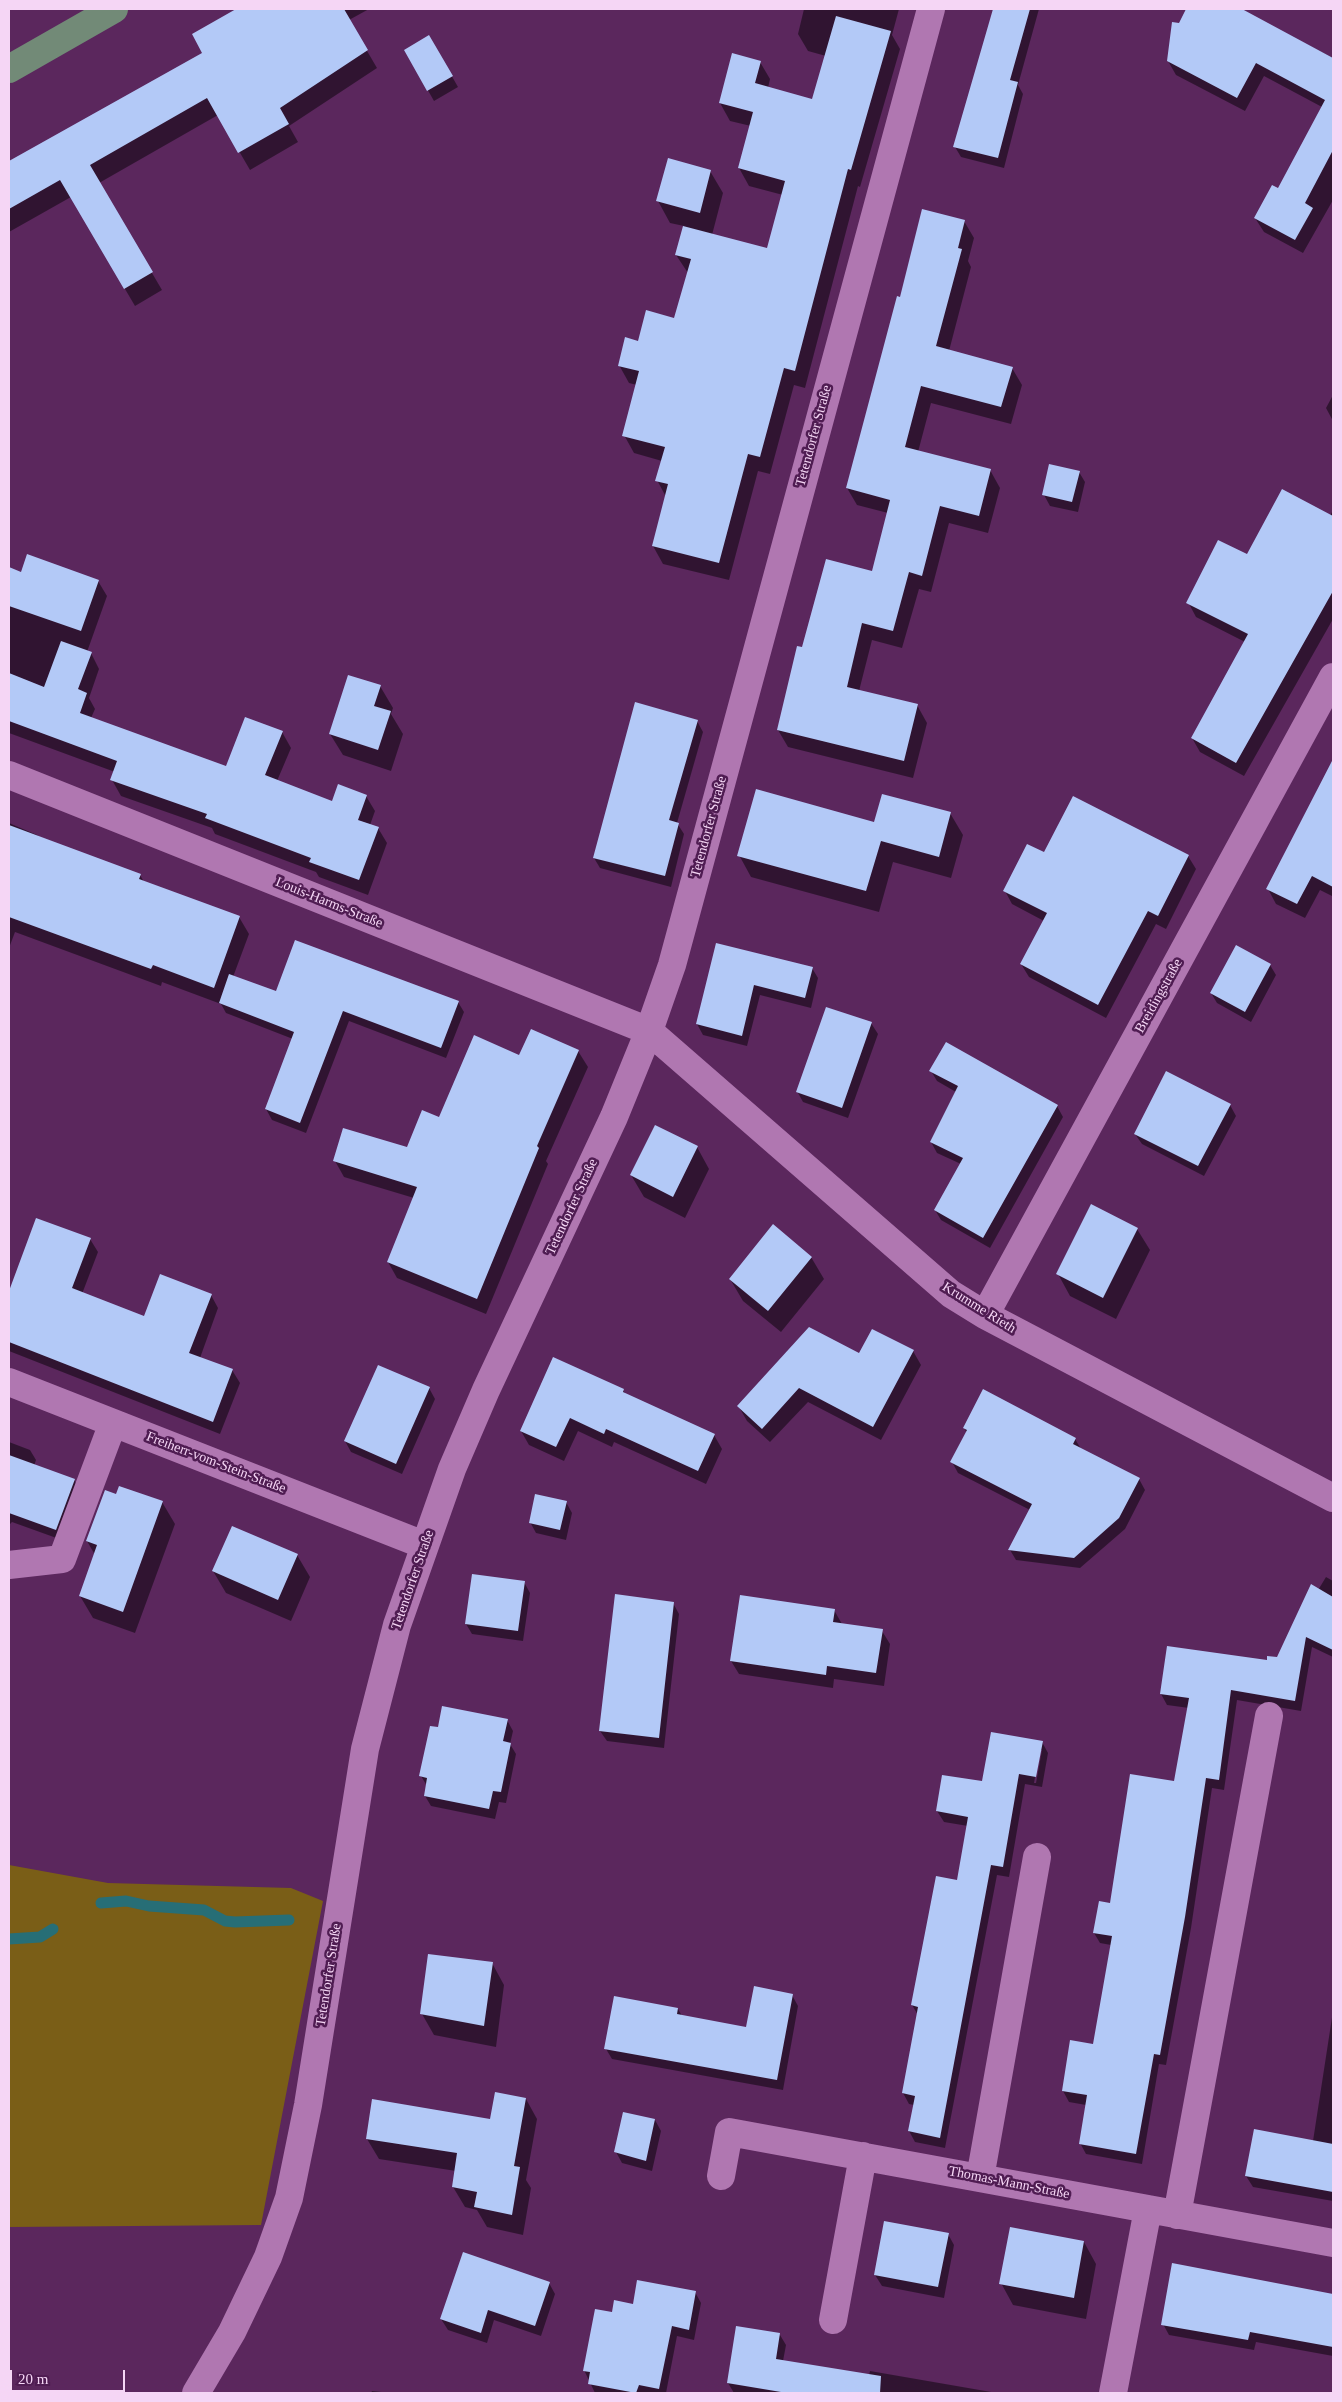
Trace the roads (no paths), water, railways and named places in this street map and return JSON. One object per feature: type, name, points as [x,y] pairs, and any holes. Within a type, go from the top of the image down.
[{"type":"main road","points":[[9,69],[114,9]]},
{"type":"street","name":"Tetendorfer Straße","points":[[196,2393],[232,2332],[264,2265],[289,2198],[308,2105],[365,1749],[397,1625],[452,1469],[614,1117],[649,1031],[672,965],[931,9]]},
{"type":"street","name":"Breidingstraße","points":[[985,1315],[1333,677]]},
{"type":"street","name":"Louis-Harms-Straße","points":[[9,776],[649,1031]]},
{"type":"street","name":"Krumme Rieth","points":[[649,1031],[951,1294],[985,1315],[1333,1498]]},
{"type":"street","name":"Freiherr-vom-Stein-Straße","points":[[9,1382],[424,1545]]},
{"type":"street","points":[[9,1565],[62,1559],[113,1423]]},
{"type":"street","points":[[1178,2215],[1269,1716]]},
{"type":"street","points":[[980,2178],[1037,1857]]},
{"type":"street","name":"Thomas-Mann-Straße","points":[[721,2176],[729,2132],[1333,2243]]},
{"type":"street","points":[[833,2320],[863,2156]]},
{"type":"street","points":[[1113,2393],[1148,2209]]},
{"type":"waterway","points":[[101,1903],[126,1901],[149,1906],[204,1910],[225,1921],[235,1922],[289,1920]]},
{"type":"waterway","points":[[9,1939],[40,1937],[53,1929]]}]
